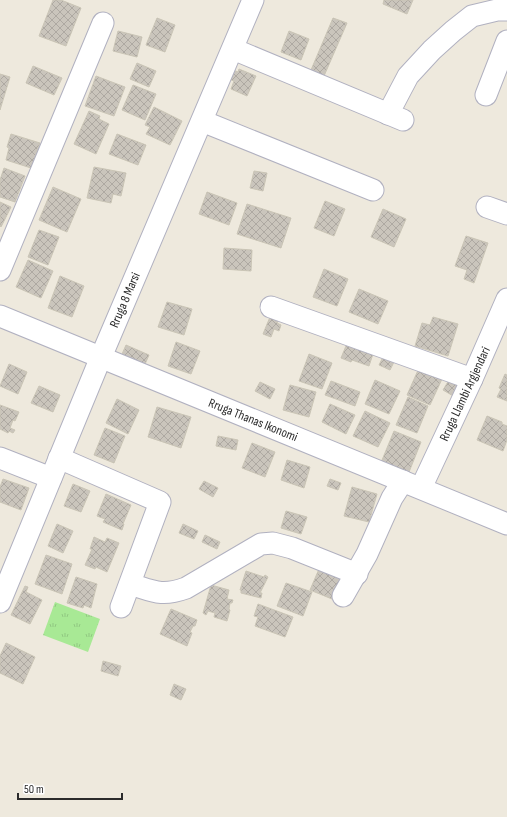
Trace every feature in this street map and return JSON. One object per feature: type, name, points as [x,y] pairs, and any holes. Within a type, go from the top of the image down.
[{"type":"street","name":"Rruga 8 Marsi","points":[[0,602],[101,357],[253,0]]},
{"type":"street","points":[[233,49],[395,117],[408,76],[432,50],[472,16],[497,10],[507,10]]},
{"type":"street","points":[[0,270],[103,23]]},
{"type":"street","points":[[486,95],[507,41]]},
{"type":"street","points":[[202,121],[373,190]]},
{"type":"street","points":[[487,207],[507,214]]},
{"type":"street","name":"Rruga Llambi Argjendari","points":[[343,596],[357,574],[367,554],[392,498],[412,485],[472,378],[507,299]]},
{"type":"street","points":[[271,307],[472,378]]},
{"type":"street","name":"Rruga Thanas Ikonomi","points":[[0,316],[507,524]]},
{"type":"street","points":[[0,458],[51,478]]},
{"type":"street","points":[[59,458],[160,502],[121,606]]},
{"type":"street","points":[[130,584],[158,593],[172,593],[186,588],[261,544],[273,543],[292,548],[357,574]]},
{"type":"green space","points":[[55,602],[100,619],[88,652],[43,635]]},
{"type":"building","points":[[53,0],[61,0],[81,8],[66,46],[39,36]]},
{"type":"building","points":[[384,0],[413,0],[407,14],[383,4]]},
{"type":"building","points":[[157,18],[175,25],[165,52],[146,45]]},
{"type":"building","points":[[333,18],[347,23],[324,76],[311,70]]},
{"type":"building","points":[[118,31],[142,37],[137,57],[113,51]]},
{"type":"building","points":[[289,31],[309,39],[301,60],[281,52]]},
{"type":"building","points":[[137,63],[156,71],[149,87],[130,79]]},
{"type":"building","points":[[33,66],[62,78],[54,95],[26,83]]},
{"type":"building","points":[[239,69],[256,76],[247,96],[231,89],[234,81],[229,79],[233,70],[238,72]]},
{"type":"building","points":[[0,74],[10,77],[0,110]]},
{"type":"building","points":[[96,76],[125,87],[114,116],[85,106]]},
{"type":"building","points":[[133,85],[156,94],[145,120],[122,110]]},
{"type":"building","points":[[154,107],[182,121],[170,145],[146,134],[150,127],[145,125]]},
{"type":"building","points":[[89,111],[100,116],[99,119],[109,124],[96,154],[74,144]]},
{"type":"building","points":[[11,134],[40,143],[31,168],[6,160],[9,148],[7,147]]},
{"type":"building","points":[[117,134],[146,145],[138,165],[109,154]]},
{"type":"building","points":[[94,167],[126,173],[121,196],[113,194],[111,203],[87,198]]},
{"type":"building","points":[[4,168],[25,176],[15,202],[0,197],[0,180]]},
{"type":"building","points":[[254,171],[267,173],[263,191],[250,188]]},
{"type":"building","points":[[53,187],[81,199],[67,232],[39,220]]},
{"type":"building","points":[[207,192],[237,203],[229,225],[199,214]]},
{"type":"building","points":[[325,201],[345,209],[334,236],[314,228]]},
{"type":"building","points":[[0,202],[11,207],[1,227],[0,226]]},
{"type":"building","points":[[247,204],[291,218],[281,248],[237,234]]},
{"type":"building","points":[[383,209],[406,219],[394,247],[371,237]]},
{"type":"building","points":[[39,230],[59,237],[48,265],[28,257]]},
{"type":"building","points":[[466,236],[488,243],[474,283],[464,279],[467,270],[455,266]]},
{"type":"building","points":[[224,248],[252,250],[251,271],[223,269]]},
{"type":"building","points":[[28,260],[53,271],[41,298],[16,287]]},
{"type":"building","points":[[324,269],[348,279],[337,306],[313,297]]},
{"type":"building","points":[[60,276],[84,286],[72,317],[48,308]]},
{"type":"building","points":[[359,289],[388,301],[378,324],[349,312]]},
{"type":"building","points":[[167,302],[192,309],[184,335],[158,327]]},
{"type":"building","points":[[272,312],[280,316],[277,323],[281,325],[279,331],[274,329],[271,337],[263,334]]},
{"type":"building","points":[[433,317],[458,324],[448,356],[415,346],[422,323],[430,325]]},
{"type":"building","points":[[348,341],[374,351],[369,366],[341,358]]},
{"type":"building","points":[[176,342],[200,351],[191,374],[168,366]]},
{"type":"building","points":[[126,345],[149,355],[142,371],[119,361]]},
{"type":"building","points":[[309,354],[332,363],[322,389],[299,381]]},
{"type":"building","points":[[383,357],[394,362],[390,370],[379,365]]},
{"type":"building","points":[[9,364],[27,372],[18,394],[0,386]]},
{"type":"building","points":[[419,368],[442,379],[430,405],[407,395]]},
{"type":"building","points":[[505,374],[507,375],[507,401],[497,397]]},
{"type":"building","points":[[375,380],[400,391],[389,414],[365,404]]},
{"type":"building","points":[[449,380],[461,386],[455,397],[443,390]]},
{"type":"building","points":[[331,381],[360,392],[355,406],[325,395]]},
{"type":"building","points":[[260,382],[275,389],[270,399],[255,391]]},
{"type":"building","points":[[290,385],[316,392],[309,417],[283,410]]},
{"type":"building","points":[[39,386],[60,395],[53,412],[31,403]]},
{"type":"building","points":[[408,397],[428,406],[417,433],[396,425]]},
{"type":"building","points":[[117,399],[139,410],[128,434],[106,423]]},
{"type":"building","points":[[330,404],[355,415],[346,434],[322,422]]},
{"type":"building","points":[[0,405],[19,412],[15,421],[13,420],[10,428],[15,430],[13,433],[9,431],[8,433],[0,429]]},
{"type":"building","points":[[157,407],[191,417],[181,448],[148,437]]},
{"type":"building","points":[[365,411],[390,423],[378,447],[353,436]]},
{"type":"building","points":[[487,416],[502,422],[502,424],[507,426],[507,440],[503,451],[477,440]]},
{"type":"building","points":[[105,428],[125,436],[114,463],[94,455]]},
{"type":"building","points":[[394,431],[421,442],[409,472],[398,467],[396,472],[380,465]]},
{"type":"building","points":[[218,436],[238,440],[236,450],[216,446]]},
{"type":"building","points":[[252,443],[275,452],[265,477],[242,468]]},
{"type":"building","points":[[287,460],[310,467],[304,488],[281,480]]},
{"type":"building","points":[[3,479],[29,488],[21,510],[0,502],[0,487]]},
{"type":"building","points":[[330,479],[341,483],[338,490],[327,486]]},
{"type":"building","points":[[204,481],[218,488],[213,497],[199,489]]},
{"type":"building","points":[[73,484],[90,491],[81,512],[64,506]]},
{"type":"building","points":[[352,487],[377,494],[369,522],[344,516]]},
{"type":"building","points":[[106,494],[131,505],[122,530],[103,522],[105,519],[97,516]]},
{"type":"building","points":[[286,511],[307,517],[301,534],[281,528]]},
{"type":"building","points":[[57,524],[73,531],[63,553],[48,546]]},
{"type":"building","points":[[183,524],[198,531],[194,539],[179,533]]},
{"type":"building","points":[[205,535],[220,542],[217,549],[202,542]]},
{"type":"building","points":[[94,537],[105,542],[107,538],[119,543],[107,572],[96,567],[95,569],[85,565],[92,549],[90,549]]},
{"type":"building","points":[[46,555],[72,564],[62,594],[35,584]]},
{"type":"building","points":[[319,569],[341,578],[332,599],[310,590]]},
{"type":"building","points":[[246,571],[268,577],[260,593],[262,593],[261,598],[241,593],[240,590]]},
{"type":"building","points":[[76,577],[97,584],[91,608],[84,605],[83,608],[67,603]]},
{"type":"building","points":[[286,583],[312,592],[303,616],[277,606]]},
{"type":"building","points":[[211,585],[229,590],[227,599],[233,600],[232,603],[230,603],[227,621],[214,617],[215,613],[208,611],[206,615],[203,613]]},
{"type":"building","points":[[25,586],[28,587],[26,592],[42,600],[30,624],[11,615]]},
{"type":"building","points":[[258,604],[293,617],[285,637],[255,626],[258,617],[254,616]]},
{"type":"building","points":[[171,609],[197,620],[195,626],[193,626],[190,632],[192,633],[187,646],[160,634]]},
{"type":"building","points":[[6,643],[35,657],[23,684],[0,673],[0,656]]},
{"type":"building","points":[[103,661],[121,666],[118,676],[101,671]]},
{"type":"building","points":[[174,684],[186,689],[181,700],[170,695]]}]
